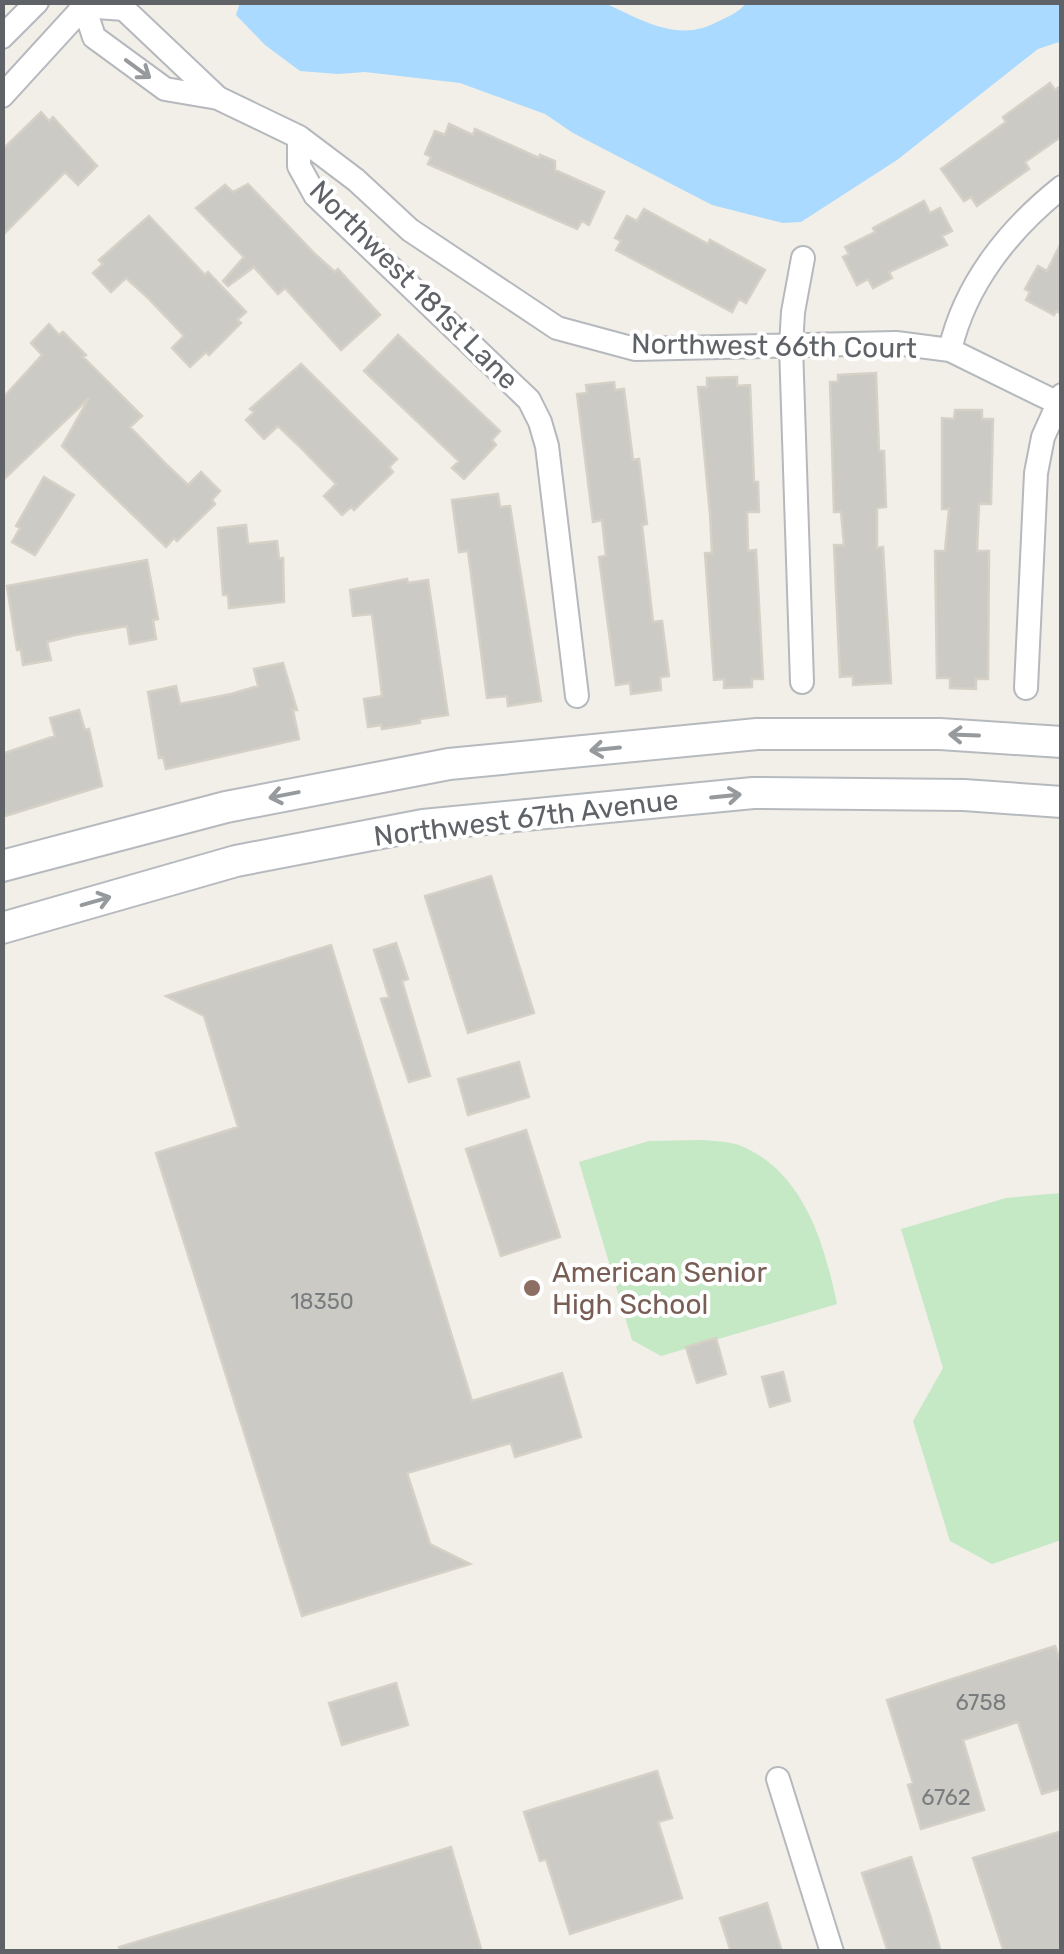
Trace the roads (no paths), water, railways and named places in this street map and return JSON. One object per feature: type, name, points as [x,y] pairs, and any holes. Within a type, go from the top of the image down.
[{"type":"main road","name":"Northwest 67th Avenue","points":[[2,866],[226,806],[448,764],[757,734],[940,734],[1062,742]]},
{"type":"main road","name":"Northwest 67th Avenue","points":[[2,928],[236,861],[423,825],[752,793],[964,795],[1062,802]]},
{"type":"street","points":[[2,37],[37,2]]},
{"type":"street","points":[[2,96],[84,4]]},
{"type":"street","points":[[84,4],[124,9],[218,98]]},
{"type":"street","points":[[84,4],[94,37],[165,89],[218,98],[299,138]]},
{"type":"street","name":"Northwest 66th Court","points":[[299,138],[332,160],[410,230],[557,328],[635,349],[896,343],[950,350],[1060,401]]},
{"type":"street","name":"Northwest 181st Lane","points":[[299,138],[299,166],[315,194],[529,400],[540,422],[577,696]]},
{"type":"street","points":[[950,350],[965,304],[990,261],[1039,206],[1062,188]]},
{"type":"street","points":[[802,682],[791,346],[803,258]]},
{"type":"street","points":[[1026,688],[1036,473],[1043,438],[1060,401]]},
{"type":"street","points":[[778,1780],[832,1952]]},
{"type":"water","points":[[240,2],[604,3],[661,27],[689,30],[704,28],[746,3],[1061,2],[1062,41],[1038,49],[897,160],[801,222],[783,223],[712,205],[573,133],[545,114],[460,83],[365,72],[300,71],[265,45],[236,15]]},
{"type":"place","name":"American Senior High School","points":[[532,1288]]}]
